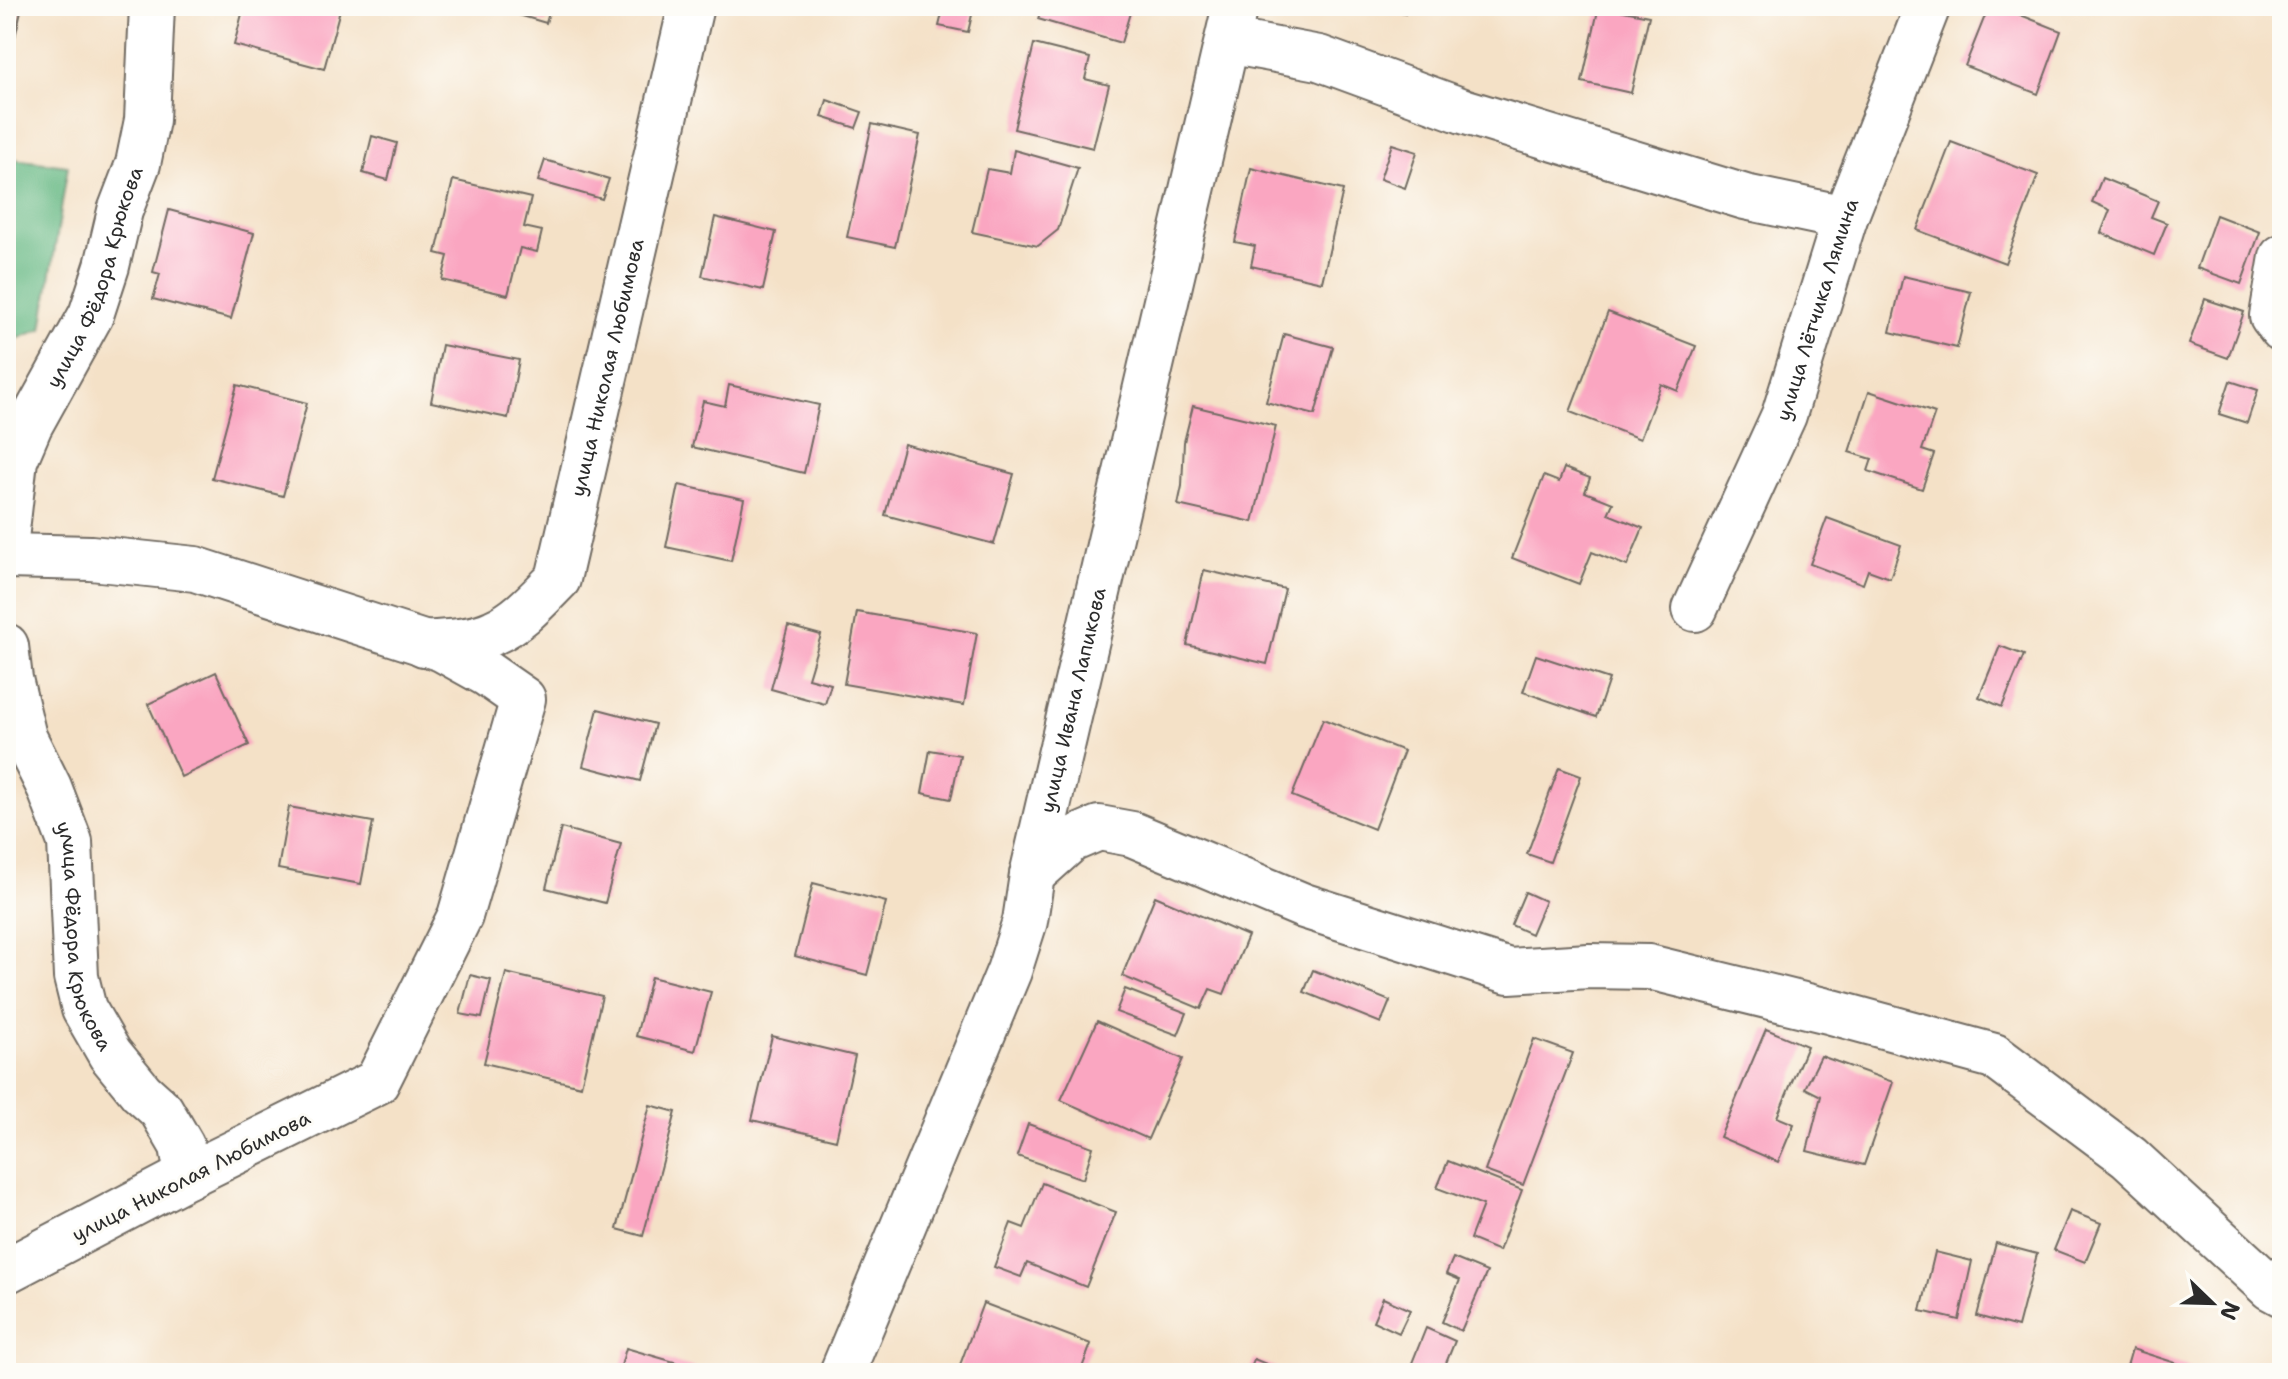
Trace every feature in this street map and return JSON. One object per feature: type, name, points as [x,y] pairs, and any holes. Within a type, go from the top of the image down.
[{"type":"street","name":"улица Фёдора Крюкова","points":[[6,539],[15,460],[30,425],[91,315],[120,211],[138,164],[147,120],[152,6]]},
{"type":"street","name":"улица Николая Любимова","points":[[424,644],[493,633],[524,612],[558,579],[691,6]]},
{"type":"street","name":"улица Лётчика Лямина","points":[[1695,609],[1784,415],[1845,218],[1928,6]]},
{"type":"street","points":[[1232,24],[1463,111],[1745,197],[1845,218]]},
{"type":"street","name":"улица Ивана Лапикова","points":[[842,1373],[1009,971],[1025,921],[1032,875],[1232,24]]},
{"type":"street","points":[[2282,257],[2272,316],[2282,329]]},
{"type":"street","points":[[6,556],[91,558],[195,569],[424,644]]},
{"type":"street","name":"улица Николая Любимова","points":[[6,1271],[187,1176],[377,1082],[460,916],[523,699],[476,667],[442,649],[424,644]]},
{"type":"street","name":"улица Фёдора Крюкова","points":[[7,669],[24,737],[49,787],[70,842],[76,977],[84,1009],[110,1054],[141,1092],[161,1110],[182,1146],[187,1176]]},
{"type":"street","points":[[1064,740],[1069,785],[1082,803],[1099,817],[1132,834],[1304,906],[1509,971],[1589,966],[1649,967],[1994,1056],[2129,1157],[2271,1288],[2282,1294]]},
{"type":"street","points":[[1032,875],[1071,840],[1099,828],[1132,834]]},
{"type":"green space","points":[[6,158],[68,166],[42,329],[6,343]]},
{"type":"building","points":[[6,6],[22,6],[12,51],[6,51]]},
{"type":"building","points":[[244,6],[341,6],[324,69],[234,45]]},
{"type":"building","points":[[514,6],[551,6],[546,23],[512,13]]},
{"type":"building","points":[[557,6],[597,6],[594,17]]},
{"type":"building","points":[[944,6],[974,6],[968,32],[939,26]]},
{"type":"building","points":[[1042,6],[1132,6],[1121,43],[1038,19]]},
{"type":"building","points":[[1376,6],[1407,6],[1405,14]]},
{"type":"building","points":[[1599,6],[1649,16],[1631,93],[1582,82]]},
{"type":"building","points":[[1989,6],[1998,6],[2061,31],[2038,94],[1965,66]]},
{"type":"building","points":[[1034,44],[1090,58],[1085,79],[1109,85],[1093,148],[1014,129]]},
{"type":"building","points":[[827,100],[862,112],[856,128],[822,117]]},
{"type":"building","points":[[872,124],[920,135],[895,247],[847,237]]},
{"type":"building","points":[[372,136],[397,143],[388,180],[363,173]]},
{"type":"building","points":[[1951,142],[2038,175],[2005,263],[1917,230]]},
{"type":"building","points":[[1392,144],[1417,152],[1405,188],[1380,179]]},
{"type":"building","points":[[1014,150],[1078,168],[1058,230],[1038,246],[972,232],[987,169],[1010,173]]},
{"type":"building","points":[[545,160],[609,179],[602,199],[538,181]]},
{"type":"building","points":[[1251,168],[1343,190],[1322,282],[1251,266],[1255,246],[1235,242]]},
{"type":"building","points":[[2102,178],[2158,201],[2151,217],[2167,223],[2154,255],[2101,233],[2110,210],[2092,202]]},
{"type":"building","points":[[453,180],[531,198],[524,227],[542,231],[537,252],[520,248],[508,295],[442,280],[448,256],[436,253]]},
{"type":"building","points":[[169,210],[254,233],[231,319],[153,299],[160,274],[153,272]]},
{"type":"building","points":[[2216,215],[2260,232],[2241,284],[2197,268]]},
{"type":"building","points":[[715,217],[776,232],[763,290],[702,276]]},
{"type":"building","points":[[1903,276],[1971,292],[1957,348],[1890,332]]},
{"type":"building","points":[[2205,299],[2244,312],[2228,358],[2189,344]]},
{"type":"building","points":[[1608,312],[1696,346],[1678,391],[1661,384],[1640,439],[1570,412]]},
{"type":"building","points":[[1284,334],[1333,347],[1315,415],[1266,402]]},
{"type":"building","points":[[442,345],[519,360],[508,418],[431,402]]},
{"type":"building","points":[[2230,381],[2258,390],[2247,423],[2219,414]]},
{"type":"building","points":[[237,385],[307,403],[283,496],[212,478]]},
{"type":"building","points":[[729,385],[819,405],[804,473],[692,447],[703,401],[725,406]]},
{"type":"building","points":[[1869,391],[1935,413],[1922,450],[1934,454],[1922,489],[1868,471],[1872,459],[1849,452]]},
{"type":"building","points":[[1193,406],[1276,426],[1253,522],[1178,505],[1184,442]]},
{"type":"building","points":[[904,444],[1014,474],[994,544],[885,515]]},
{"type":"building","points":[[1564,468],[1590,478],[1585,492],[1613,503],[1608,514],[1643,528],[1627,566],[1592,552],[1579,584],[1512,558],[1544,476],[1559,482]]},
{"type":"building","points":[[679,485],[744,499],[731,561],[666,547]]},
{"type":"building","points":[[1827,518],[1901,545],[1890,578],[1868,570],[1863,584],[1810,564]]},
{"type":"building","points":[[1204,570],[1285,589],[1267,664],[1187,645]]},
{"type":"building","points":[[857,612],[977,633],[964,705],[844,684]]},
{"type":"building","points":[[788,626],[821,635],[808,678],[831,684],[825,704],[771,689]]},
{"type":"building","points":[[2000,646],[2024,655],[2002,707],[1979,697]]},
{"type":"building","points":[[1536,655],[1609,679],[1596,717],[1523,692]]},
{"type":"building","points":[[216,672],[249,745],[181,777],[148,704]]},
{"type":"building","points":[[598,709],[655,724],[640,781],[583,766]]},
{"type":"building","points":[[1323,719],[1404,751],[1374,829],[1292,796]]},
{"type":"building","points":[[930,750],[960,755],[951,799],[922,793]]},
{"type":"building","points":[[1559,768],[1581,776],[1550,862],[1527,854]]},
{"type":"building","points":[[289,807],[373,822],[361,884],[278,869]]},
{"type":"building","points":[[561,828],[621,844],[605,903],[546,888]]},
{"type":"building","points":[[813,883],[886,902],[867,975],[795,956]]},
{"type":"building","points":[[1525,892],[1545,901],[1531,934],[1511,925]]},
{"type":"building","points":[[1155,896],[1248,936],[1224,994],[1210,989],[1201,1009],[1122,976]]},
{"type":"building","points":[[1313,970],[1390,1001],[1381,1023],[1304,992]]},
{"type":"building","points":[[506,973],[602,996],[581,1086],[484,1063]]},
{"type":"building","points":[[470,975],[491,980],[482,1018],[460,1014]]},
{"type":"building","points":[[651,977],[711,992],[695,1051],[636,1036]]},
{"type":"building","points":[[1125,989],[1187,1013],[1178,1035],[1116,1012]]},
{"type":"building","points":[[1097,1021],[1183,1059],[1148,1139],[1061,1100]]},
{"type":"building","points":[[1766,1029],[1807,1046],[1777,1117],[1794,1124],[1778,1162],[1720,1137]]},
{"type":"building","points":[[772,1036],[855,1056],[836,1140],[752,1120]]},
{"type":"building","points":[[1534,1039],[1573,1053],[1523,1185],[1485,1171]]},
{"type":"building","points":[[1821,1056],[1893,1082],[1864,1165],[1807,1151],[1821,1096],[1805,1088]]},
{"type":"building","points":[[650,1105],[676,1112],[643,1236],[617,1229]]},
{"type":"building","points":[[1028,1124],[1093,1147],[1083,1179],[1017,1156]]},
{"type":"building","points":[[1448,1161],[1522,1190],[1499,1251],[1470,1239],[1483,1205],[1437,1188]]},
{"type":"building","points":[[1042,1183],[1116,1212],[1086,1287],[1027,1263],[1021,1277],[994,1267],[1011,1223],[1024,1228]]},
{"type":"building","points":[[2070,1211],[2101,1223],[2085,1262],[2054,1250]]},
{"type":"building","points":[[1996,1243],[2037,1254],[2018,1327],[1977,1316]]},
{"type":"building","points":[[1935,1252],[1972,1261],[1959,1320],[1921,1311]]},
{"type":"building","points":[[1453,1258],[1487,1272],[1461,1331],[1442,1322],[1460,1280],[1446,1274]]},
{"type":"building","points":[[1383,1298],[1410,1310],[1399,1333],[1373,1321]]},
{"type":"building","points":[[983,1303],[1091,1344],[1080,1373],[957,1373]]},
{"type":"building","points":[[1426,1328],[1455,1341],[1442,1373],[1408,1373]]},
{"type":"building","points":[[626,1348],[702,1370],[702,1373],[619,1373]]},
{"type":"building","points":[[2132,1349],[2204,1372],[2204,1373],[2125,1373]]},
{"type":"building","points":[[1254,1359],[1281,1370],[1280,1373],[1249,1373]]}]
